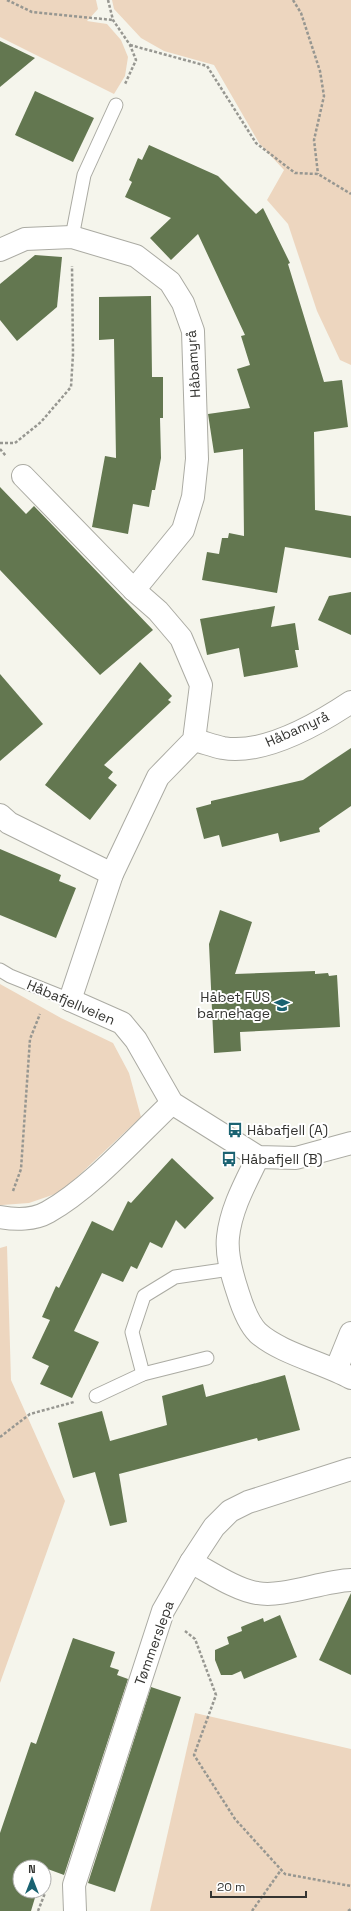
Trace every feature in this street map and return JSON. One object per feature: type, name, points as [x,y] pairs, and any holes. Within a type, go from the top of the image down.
[{"type":"street","name":"Håbamyrå","points":[[0,250],[25,240],[72,237],[136,256],[170,282],[183,303],[193,330],[197,459],[193,497],[183,530],[134,590]]},
{"type":"street","points":[[23,476],[134,590],[158,611],[181,638],[201,685],[194,740],[158,777],[112,874],[70,1000]]},
{"type":"street","name":"Håbamyrå","points":[[194,740],[224,748],[255,748],[294,733],[351,702]]},
{"type":"street","points":[[0,815],[9,823],[112,874]]},
{"type":"street","name":"Håbafjellveien","points":[[70,1000],[122,1024],[136,1040],[172,1103],[258,1157]]},
{"type":"street","points":[[1,1217],[28,1219],[47,1212],[84,1187],[172,1103]]},
{"type":"street","points":[[351,1143],[296,1158],[258,1157],[236,1203],[228,1237],[230,1269],[242,1308],[258,1333],[287,1350],[344,1374],[351,1333]]},
{"type":"street","name":"Tømmerslepa","points":[[75,1911],[74,1885],[163,1611],[191,1562],[214,1527],[230,1511],[248,1502],[351,1469]]},
{"type":"street","points":[[191,1562],[243,1589],[258,1594],[279,1592],[336,1580],[351,1580]]},
{"type":"lane","points":[[72,237],[84,175],[116,105]]},
{"type":"lane","name":"Håbafjellveien","points":[[0,970],[10,976],[70,1000]]},
{"type":"lane","points":[[143,1374],[132,1332],[144,1296],[175,1276],[230,1269]]},
{"type":"lane","points":[[96,1396],[143,1374],[207,1358]]},
{"type":"path","points":[[7,0],[32,12],[113,20]]},
{"type":"path","points":[[108,0],[113,20],[130,45],[136,60],[116,105]]},
{"type":"path","points":[[293,0],[301,13],[320,71],[324,96],[314,140],[318,174]]},
{"type":"path","points":[[130,45],[207,66],[256,143],[295,173],[318,174],[351,194]]},
{"type":"path","points":[[0,443],[15,443],[41,422],[71,387],[73,354],[72,237]]},
{"type":"path","points":[[1,1217],[21,1169],[30,1039],[41,1011]]},
{"type":"path","points":[[0,1437],[30,1414],[96,1396]]},
{"type":"path","points":[[163,1611],[195,1639],[216,1695],[194,1754],[235,1819],[285,1874],[351,1886]]},
{"type":"path","points":[[252,1911],[281,1870]]},
{"type":"shaded area","points":[[0,0],[96,0],[98,9],[87,21],[107,24],[121,40],[128,57],[125,76],[114,94],[0,37]]},
{"type":"shaded area","points":[[112,0],[351,0],[351,365],[340,360],[317,311],[288,224],[267,200],[284,170],[259,143],[214,65],[164,51],[141,38],[114,9]]},
{"type":"shaded area","points":[[0,984],[61,1018],[113,1043],[129,1073],[141,1117],[61,1192],[29,1203],[2,1205],[0,1205]]},
{"type":"shaded area","points":[[7,1246],[11,1380],[65,1501],[0,1683],[0,1248]]},
{"type":"shaded area","points":[[195,1713],[351,1749],[351,1911],[150,1911]]},
{"type":"building","points":[[0,41],[35,58],[0,87]]},
{"type":"building","points":[[35,91],[94,118],[73,162],[15,135]]},
{"type":"building","points":[[149,145],[218,176],[256,214],[263,208],[290,263],[288,264],[324,382],[342,380],[348,427],[314,432],[315,510],[351,516],[351,558],[285,547],[277,593],[202,580],[207,552],[219,554],[222,538],[228,538],[229,533],[244,536],[243,449],[214,453],[208,414],[250,408],[237,369],[250,365],[241,336],[245,335],[198,234],[171,260],[150,238],[171,218],[125,197],[132,182],[129,180],[138,158],[142,160]]},
{"type":"building","points":[[35,255],[62,257],[57,307],[17,341],[0,320],[0,284]]},
{"type":"building","points":[[151,296],[152,377],[163,377],[163,418],[160,418],[161,458],[155,490],[152,490],[149,507],[133,504],[128,534],[92,527],[105,456],[116,458],[114,339],[99,340],[99,297]]},
{"type":"building","points":[[0,487],[26,514],[34,506],[153,630],[100,675],[0,570]]},
{"type":"building","points":[[351,592],[351,635],[318,620],[329,596]]},
{"type":"building","points":[[275,606],[271,627],[295,623],[299,650],[295,650],[298,667],[244,677],[239,648],[207,655],[200,619]]},
{"type":"building","points":[[140,662],[172,696],[168,700],[171,702],[104,765],[113,772],[108,778],[117,785],[90,820],[45,785]]},
{"type":"building","points":[[0,674],[43,724],[0,761]]},
{"type":"building","points":[[351,748],[351,806],[319,828],[320,832],[280,842],[278,833],[222,847],[219,835],[204,839],[196,808],[211,804],[211,801],[303,780]]},
{"type":"building","points":[[0,849],[61,875],[59,881],[76,888],[56,938],[0,915]]},
{"type":"building","points":[[220,910],[252,922],[235,974],[315,971],[315,974],[328,973],[329,976],[337,975],[340,1027],[240,1032],[241,1051],[214,1053],[209,944]]},
{"type":"building","points":[[172,1158],[214,1198],[185,1229],[176,1220],[162,1248],[150,1242],[137,1269],[131,1266],[123,1282],[102,1273],[74,1331],[99,1342],[72,1398],[40,1384],[49,1366],[32,1358],[50,1320],[42,1317],[56,1286],[59,1288],[92,1221],[113,1231],[128,1201],[131,1203]]},
{"type":"building","points":[[285,1375],[300,1430],[258,1441],[257,1438],[119,1474],[127,1522],[110,1526],[95,1472],[73,1478],[58,1423],[102,1411],[110,1441],[167,1425],[162,1396],[203,1384],[206,1397]]},
{"type":"building","points":[[351,1593],[351,1675],[319,1660]]},
{"type":"building","points":[[280,1615],[297,1657],[244,1679],[241,1671],[232,1675],[221,1675],[215,1660],[215,1650],[229,1644],[227,1637],[242,1631],[241,1627],[263,1618],[264,1622]]},
{"type":"building","points":[[73,1638],[115,1652],[110,1667],[119,1670],[117,1675],[128,1679],[64,1875],[52,1871],[52,1859],[12,1859],[12,1899],[35,1899],[31,1911],[0,1911],[0,1833],[31,1742],[36,1744]]},
{"type":"building","points":[[151,1687],[181,1697],[115,1892],[88,1883]]},
{"type":"place","name":"Håbet FUS barnehage","points":[[282,1005]]},
{"type":"place","name":"Håbafjell (A)","points":[[235,1130]]},
{"type":"place","name":"Håbafjell (B)","points":[[229,1159]]}]
